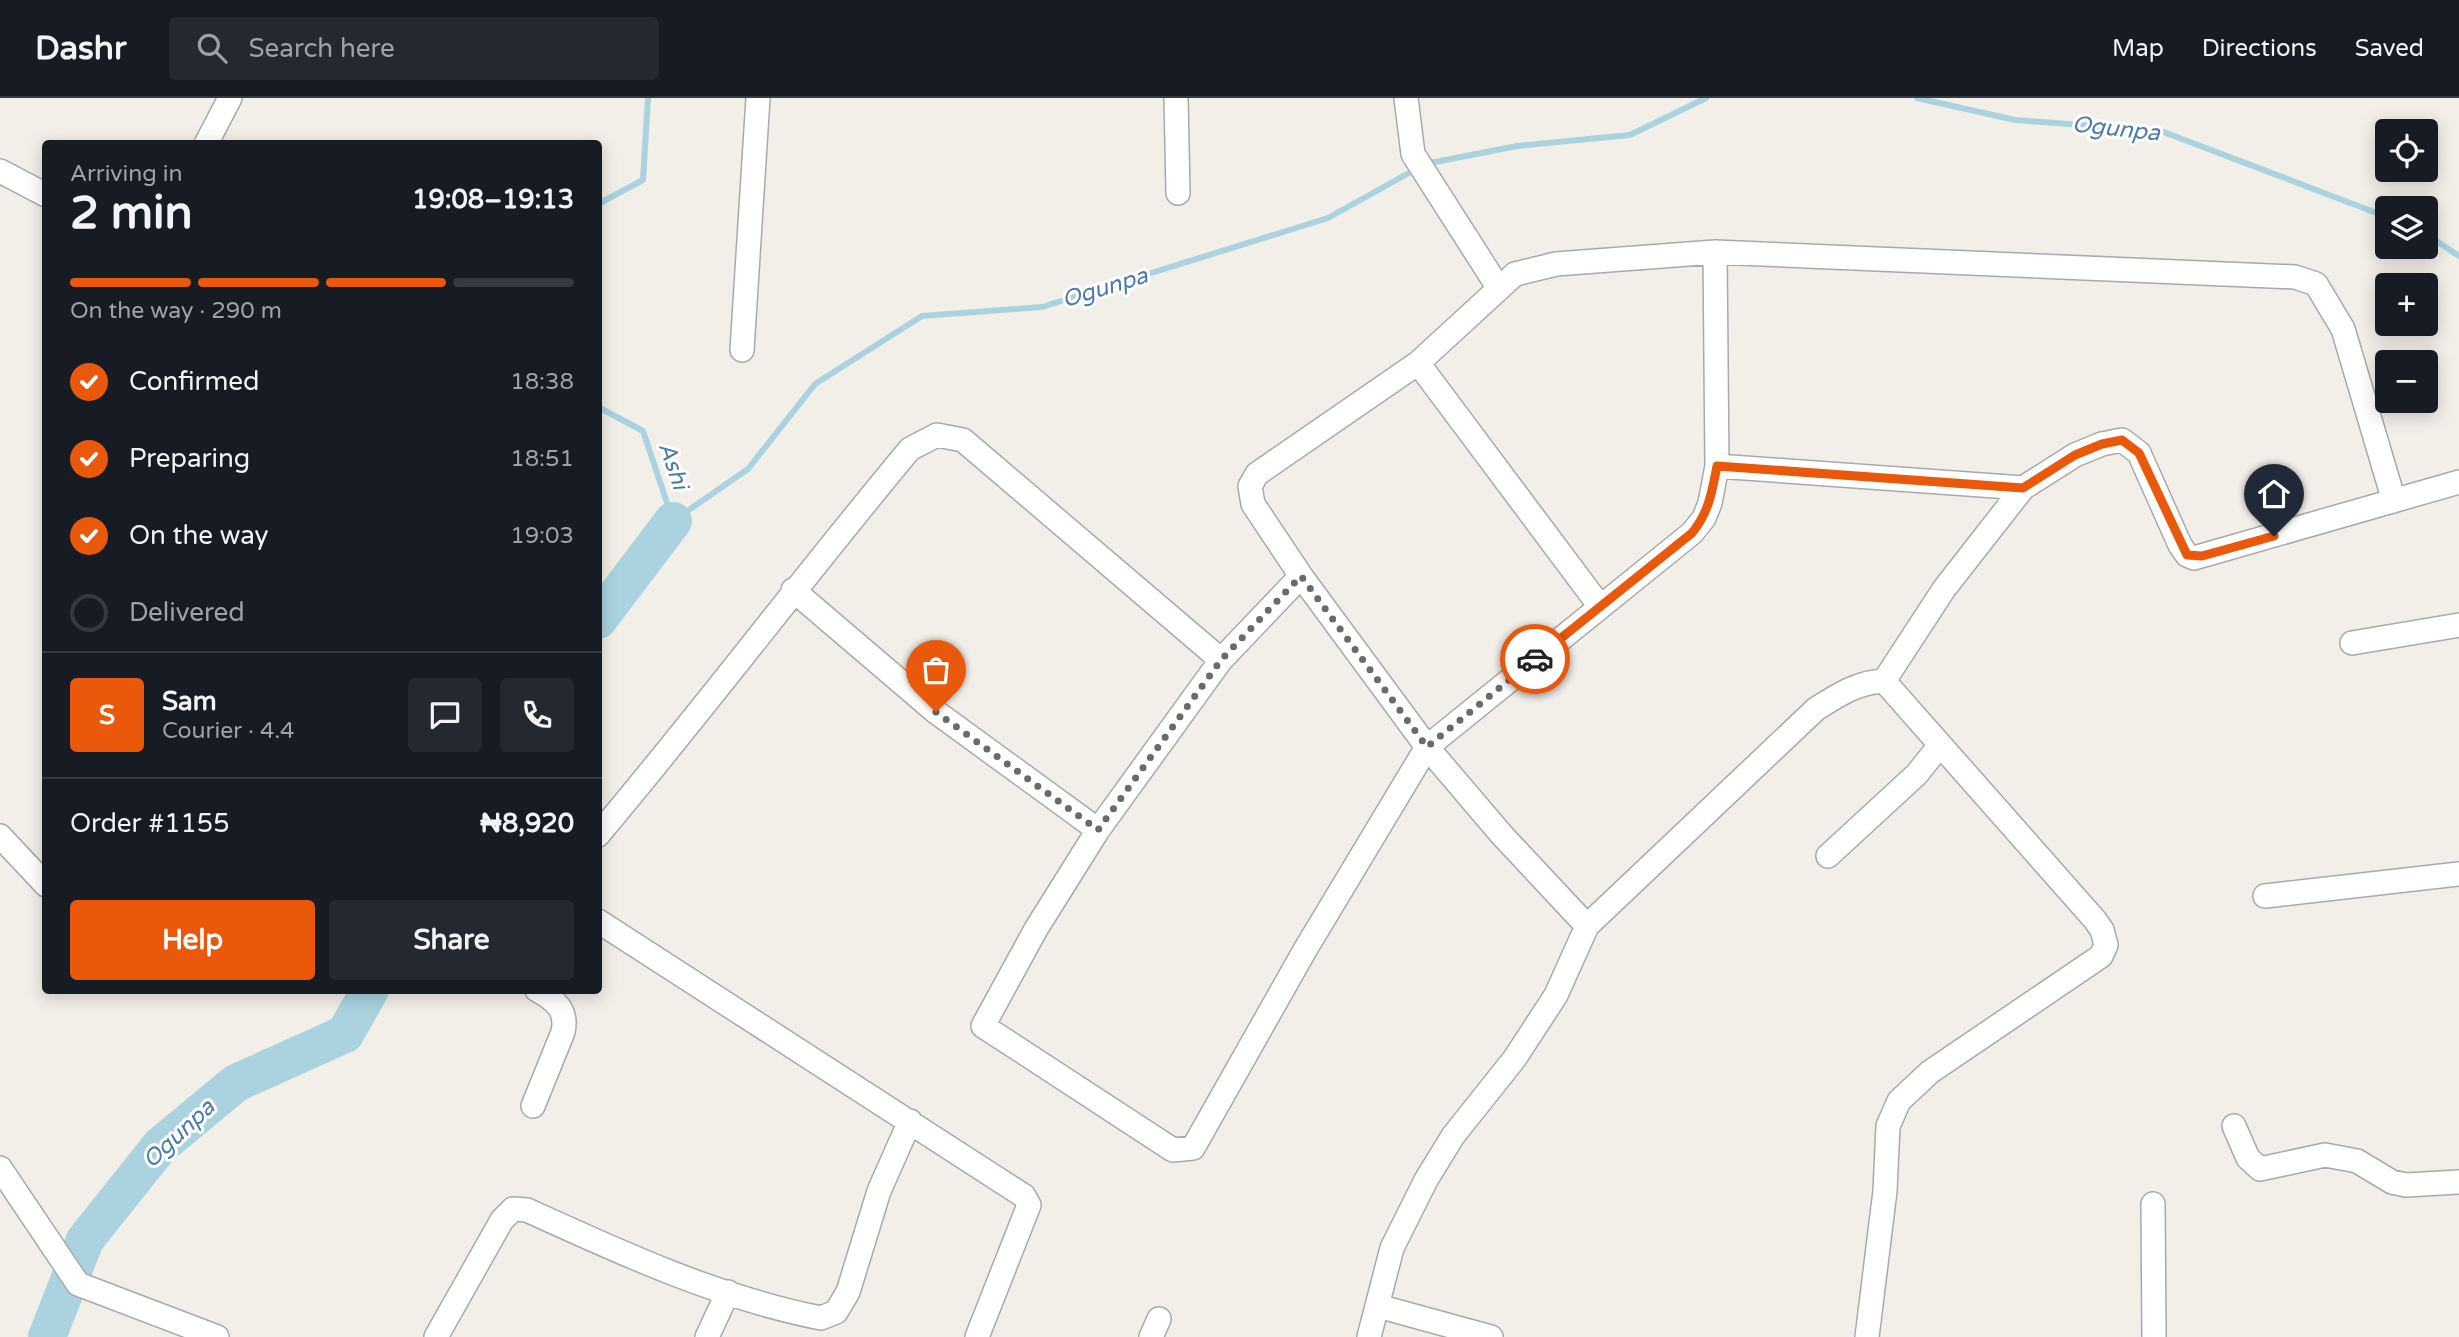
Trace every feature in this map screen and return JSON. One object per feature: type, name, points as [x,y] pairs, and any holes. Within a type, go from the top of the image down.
[{"type":"street","points":[[208,140],[230,98]]},
{"type":"street","points":[[742,350],[758,98]]},
{"type":"street","points":[[1176,98],[1178,193]]},
{"type":"street","points":[[1406,98],[1413,154],[1498,287]]},
{"type":"street","points":[[0,171],[42,193]]},
{"type":"street","points":[[1301,576],[1221,660],[1098,830],[1036,929],[984,1026],[1158,1143],[1173,1150],[1193,1148],[1305,950],[1427,747],[1692,533],[1704,519],[1717,466],[1715,252]]},
{"type":"street","points":[[1587,926],[1501,834],[1427,747],[1301,576],[1253,504],[1250,486],[1257,474],[1418,363],[1515,274],[1556,264],[1715,252],[2031,264],[2308,280],[2316,284],[2343,329],[2394,500]]},
{"type":"street","points":[[1418,363],[1599,606]]},
{"type":"street","points":[[602,830],[668,752],[793,590],[910,449],[937,435],[963,440],[1221,660]]},
{"type":"street","points":[[1884,681],[1944,589],[2023,488],[2075,455],[2102,444],[2122,440],[2139,453],[2180,545],[2187,555],[2194,558],[2459,482]]},
{"type":"street","points":[[1717,466],[2023,488]]},
{"type":"street","points":[[793,590],[936,712],[1098,830]]},
{"type":"street","points":[[2352,643],[2459,625]]},
{"type":"street","points":[[1369,1337],[1378,1307],[1383,1272],[1426,1180],[1453,1136],[1515,1058],[1556,995],[1587,926],[1816,709],[1843,692],[1870,681],[1884,681],[2095,920],[2106,945],[2101,956],[1930,1072],[1899,1101],[1888,1126],[1885,1191],[1867,1337]]},
{"type":"street","points":[[1828,856],[1917,774],[1940,746]]},
{"type":"street","points":[[0,836],[42,880]]},
{"type":"street","points":[[2265,897],[2459,874]]},
{"type":"street","points":[[602,924],[1024,1196],[1030,1205],[977,1337]]},
{"type":"street","points":[[533,1105],[563,1032],[564,1020],[555,1000],[544,994]]},
{"type":"street","points":[[436,1337],[502,1220],[513,1209],[527,1210],[625,1255],[728,1292],[821,1318],[836,1312],[848,1292],[879,1191],[910,1121]]},
{"type":"street","points":[[2234,1126],[2248,1158],[2260,1169],[2325,1155],[2357,1161],[2392,1182],[2406,1185],[2459,1182]]},
{"type":"street","points":[[0,1168],[73,1275],[218,1337]]},
{"type":"street","points":[[2153,1204],[2154,1337]]},
{"type":"street","points":[[707,1337],[728,1292]]},
{"type":"street","points":[[1378,1307],[1491,1337]]},
{"type":"waterway","name":"Ashi","points":[[602,202],[643,180],[648,98]]},
{"type":"waterway","name":"Ogunpa","points":[[1425,164],[1517,146],[1630,135],[1706,98]]},
{"type":"waterway","name":"Ogunpa","points":[[1917,98],[2015,120],[2161,131],[2375,212]]},
{"type":"waterway","name":"Ogunpa","points":[[602,409],[643,431],[673,521],[748,469],[815,384],[922,316],[1042,307],[1328,218],[1416,169]]},
{"type":"waterway","name":"Ogunpa","points":[[2438,242],[2459,256]]},
{"type":"waterway","name":"Ogunpa","points":[[602,615],[673,521]]},
{"type":"waterway","name":"Ogunpa","points":[[47,1337],[85,1240],[160,1146],[236,1083],[345,1034],[368,994]]},
{"type":"way so far","points":[[936,712],[1013,765],[1098,830],[1221,660],[1301,576],[1427,747],[1535,659]]},
{"type":"route","points":[[1535,659],[1692,533],[1704,519],[1710,503],[1717,466],[2023,488],[2075,455],[2102,444],[2122,440],[2131,444],[2139,453],[2187,555],[2194,558],[2274,536]]}]
